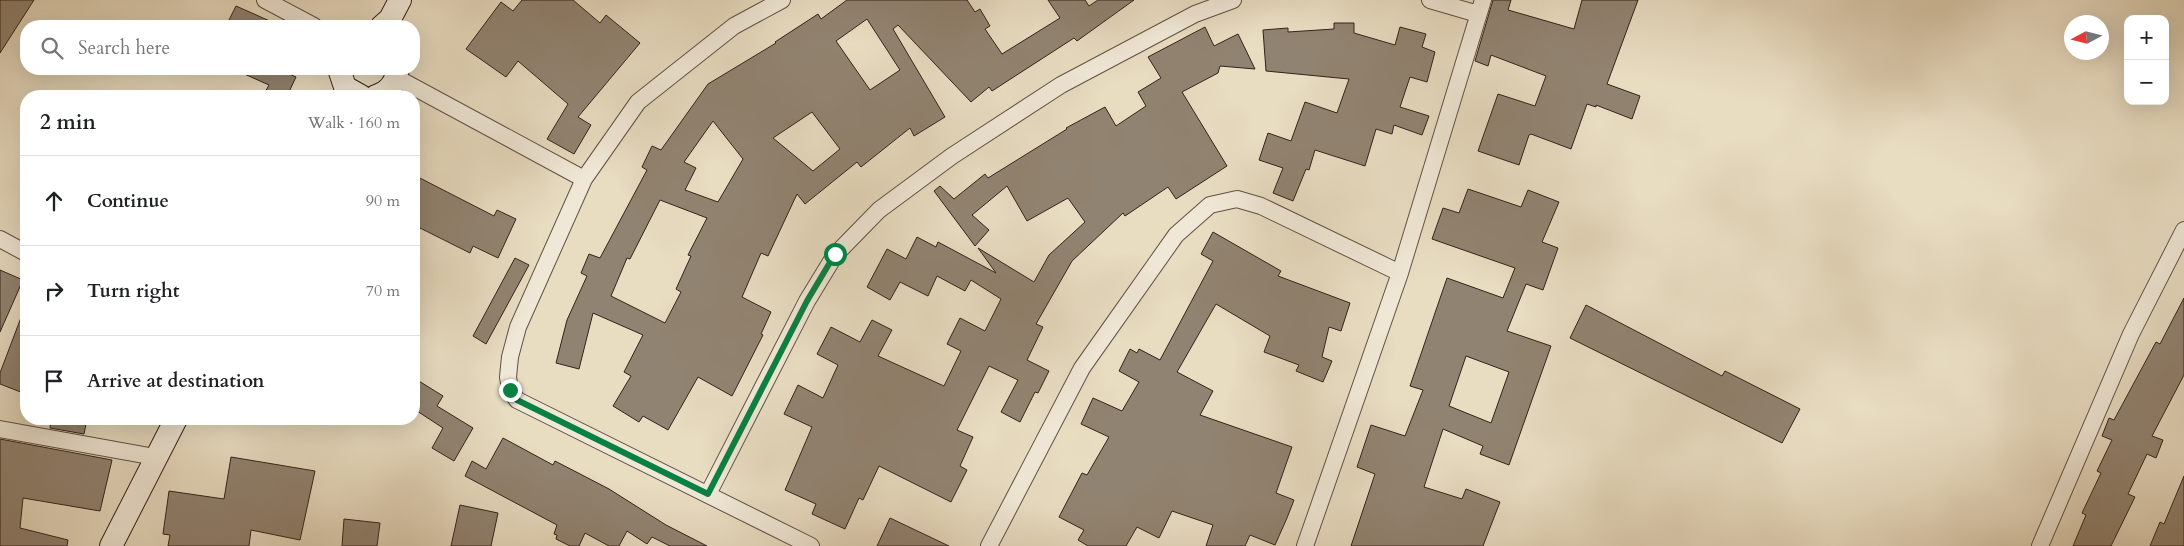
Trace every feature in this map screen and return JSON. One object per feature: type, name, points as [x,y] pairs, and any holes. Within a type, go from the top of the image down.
[{"type":"street","points":[[265,0],[301,20]]},
{"type":"street","points":[[782,0],[734,26],[638,102],[584,179],[518,327],[510,357],[508,377],[510,390],[517,400],[811,546]]},
{"type":"street","points":[[708,494],[807,301],[835,254],[880,210],[952,156],[1061,85],[1195,14],[1233,0]]},
{"type":"street","points":[[1305,546],[1400,273],[1480,7],[1430,0]]},
{"type":"street","points":[[386,90],[391,87],[397,75]]},
{"type":"street","points":[[400,75],[584,179]]},
{"type":"street","points":[[989,546],[1082,368],[1176,235],[1210,205],[1236,198],[1261,206],[1400,273]]},
{"type":"street","points":[[2040,546],[2131,334],[2184,230]]},
{"type":"street","points":[[0,239],[20,250]]},
{"type":"street","points":[[111,546],[154,457],[173,425]]},
{"type":"street","points":[[0,429],[154,457]]},
{"type":"building","points":[[0,0],[34,0],[20,20],[0,53]]},
{"type":"building","points":[[522,0],[573,0],[600,23],[606,15],[640,43],[578,117],[591,125],[574,154],[547,139],[568,104],[518,61],[506,77],[466,49],[501,2],[513,11]]},
{"type":"building","points":[[847,0],[967,0],[975,12],[980,9],[990,26],[985,29],[1002,54],[1060,18],[1048,0],[1085,0],[1089,6],[1098,0],[1134,0],[1077,41],[1074,38],[992,91],[989,87],[971,102],[898,25],[893,29],[945,117],[914,136],[910,128],[861,167],[857,162],[805,204],[797,194],[768,256],[761,253],[742,297],[771,312],[761,334],[763,335],[732,396],[698,377],[668,430],[643,416],[639,422],[613,406],[631,376],[624,372],[643,335],[593,313],[579,369],[556,363],[567,320],[587,276],[581,273],[589,254],[600,258],[647,170],[642,167],[652,146],[661,150],[708,84],[776,43],[818,14],[821,19]],"holes":[[[867,19],[900,70],[870,90],[836,41]],[[812,112],[840,149],[813,171],[773,138]],[[713,121],[743,159],[718,202],[685,190],[696,168],[684,162]],[[660,200],[707,218],[688,255],[691,256],[676,289],[681,292],[665,323],[611,296],[627,258],[630,259]]]},
{"type":"building","points":[[1493,0],[1511,0],[1508,10],[1574,29],[1582,0],[1638,0],[1607,84],[1640,96],[1632,119],[1596,105],[1596,107],[1587,104],[1571,149],[1531,134],[1529,135],[1519,165],[1478,151],[1498,94],[1535,106],[1546,76],[1491,55],[1488,66],[1475,61]]},
{"type":"building","points":[[236,6],[268,20],[229,20]]},
{"type":"building","points":[[1334,23],[1354,23],[1354,33],[1395,45],[1400,27],[1426,34],[1422,47],[1435,52],[1427,82],[1410,77],[1400,107],[1429,116],[1422,135],[1394,125],[1392,134],[1376,129],[1365,166],[1315,150],[1309,170],[1306,169],[1293,201],[1273,193],[1283,168],[1259,160],[1268,133],[1291,141],[1305,102],[1337,113],[1349,79],[1266,71],[1263,30],[1288,28],[1288,32],[1334,29]]},
{"type":"building","points":[[1205,27],[1214,46],[1238,34],[1255,69],[1220,66],[1218,73],[1182,92],[1227,166],[1176,199],[1168,187],[1125,216],[1123,213],[1072,261],[1036,324],[1043,327],[1027,360],[1049,371],[1038,393],[1035,392],[1020,422],[1001,412],[1018,380],[989,366],[957,430],[973,437],[960,466],[967,470],[951,502],[879,466],[863,500],[859,498],[845,529],[812,514],[816,504],[785,490],[812,427],[784,414],[798,385],[823,398],[838,365],[817,354],[831,327],[860,342],[872,320],[892,330],[878,356],[944,386],[961,351],[947,344],[960,318],[985,331],[1001,299],[971,280],[965,291],[937,276],[928,296],[900,282],[890,300],[867,287],[887,249],[906,259],[917,237],[936,247],[938,242],[996,273],[978,248],[1034,282],[1049,255],[1085,222],[1068,198],[1027,221],[1007,186],[972,215],[989,230],[975,246],[934,191],[940,186],[954,199],[985,174],[988,178],[1066,128],[1105,107],[1116,126],[1146,106],[1138,92],[1161,78],[1148,57]]},
{"type":"building","points":[[246,75],[292,75],[296,77],[290,90],[266,90],[269,85]]},
{"type":"building","points":[[420,178],[494,216],[497,210],[516,219],[498,258],[473,246],[470,253],[420,228]]},
{"type":"building","points":[[1468,189],[1521,207],[1528,190],[1559,202],[1542,242],[1558,248],[1543,290],[1526,284],[1507,331],[1551,346],[1509,465],[1480,454],[1483,446],[1443,429],[1424,487],[1462,499],[1466,489],[1500,502],[1483,546],[1351,546],[1375,474],[1357,467],[1371,425],[1405,436],[1423,390],[1410,386],[1447,278],[1503,298],[1515,268],[1432,239],[1443,208],[1459,213]],"holes":[[[1466,356],[1509,372],[1491,423],[1449,406]]]},
{"type":"building","points":[[1213,232],[1281,271],[1278,276],[1350,303],[1341,331],[1329,327],[1322,357],[1332,361],[1323,382],[1296,371],[1299,365],[1264,352],[1270,336],[1216,304],[1177,372],[1213,391],[1200,415],[1292,447],[1276,493],[1294,500],[1287,518],[1275,545],[1250,535],[1245,546],[1206,546],[1213,525],[1172,511],[1159,538],[1137,527],[1126,546],[1088,546],[1078,540],[1084,530],[1059,517],[1082,473],[1087,475],[1109,437],[1081,424],[1093,398],[1122,411],[1139,382],[1119,371],[1130,349],[1137,353],[1139,349],[1160,360],[1213,261],[1201,254]]},
{"type":"building","points":[[515,258],[529,265],[486,344],[473,336]]},
{"type":"building","points":[[0,270],[20,279],[20,287],[0,332]]},
{"type":"building","points":[[2184,298],[2184,375],[2152,436],[2163,440],[2156,458],[2147,454],[2128,494],[2135,497],[2111,546],[2073,546],[2086,515],[2082,513],[2101,473],[2097,471],[2112,440],[2102,436],[2109,418],[2114,420],[2156,342],[2160,344]]},
{"type":"building","points":[[1586,305],[1722,376],[1725,371],[1800,409],[1782,443],[1570,338]]},
{"type":"building","points":[[20,320],[20,392],[0,384],[0,373]]},
{"type":"building","points":[[420,382],[443,396],[437,406],[473,428],[454,461],[432,448],[443,428],[420,413]]},
{"type":"building","points":[[50,425],[86,425],[84,434],[50,428]]},
{"type":"building","points":[[503,438],[553,465],[555,461],[609,489],[666,525],[707,546],[670,546],[652,537],[647,544],[627,531],[619,546],[609,546],[585,533],[579,546],[570,546],[556,539],[557,535],[554,534],[557,525],[465,476],[472,461],[486,469]]},
{"type":"building","points":[[0,439],[112,460],[100,511],[23,498],[20,528],[68,540],[67,546],[0,546]]},
{"type":"building","points":[[231,457],[315,471],[300,540],[251,530],[249,546],[168,546],[170,535],[163,534],[169,491],[224,499]]},
{"type":"building","points":[[2184,476],[2184,546],[2150,546],[2160,522],[2164,524]]},
{"type":"building","points":[[460,505],[498,513],[491,546],[451,546]]},
{"type":"building","points":[[890,518],[949,546],[877,546]]},
{"type":"building","points":[[344,519],[380,523],[377,546],[342,546]]},
{"type":"route","points":[[510,390],[517,400],[708,494],[807,301],[835,254]]}]
